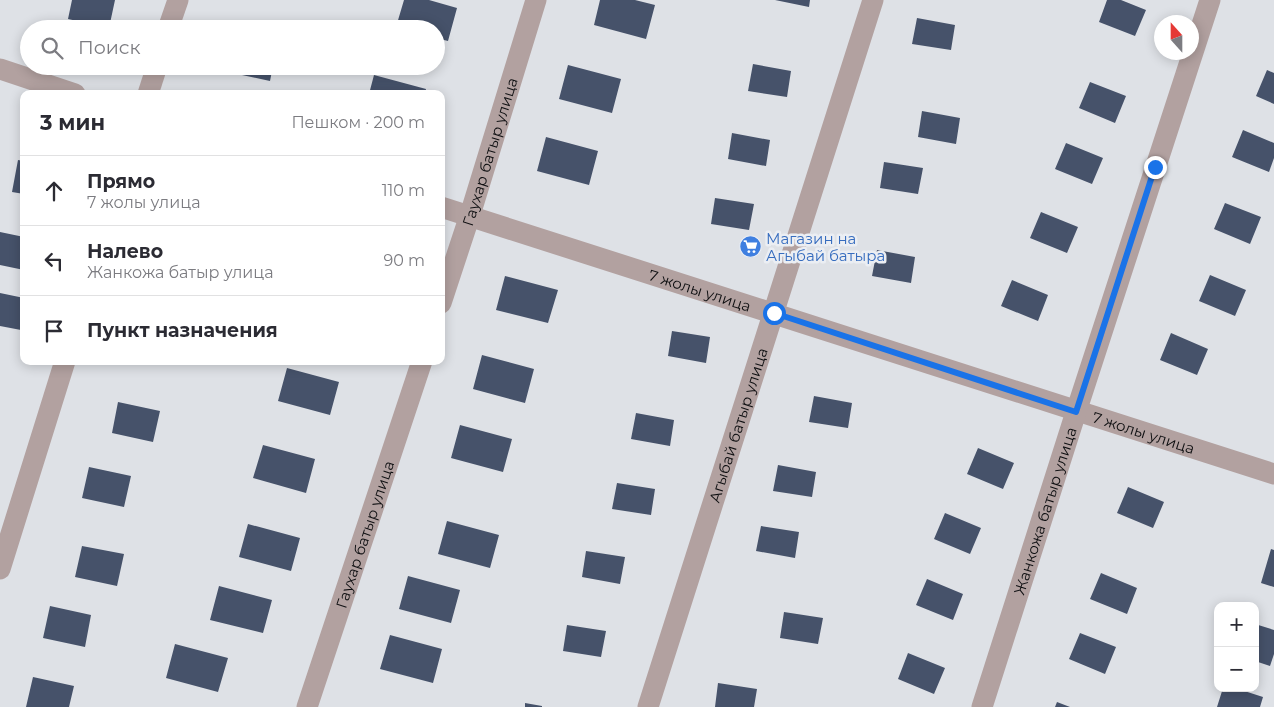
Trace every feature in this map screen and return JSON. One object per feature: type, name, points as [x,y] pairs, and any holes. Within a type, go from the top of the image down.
[{"type":"street","points":[[171,20],[178,0]]},
{"type":"street","name":"Гаухар батыр улица","points":[[445,291],[536,0]]},
{"type":"street","name":"Агыбай батыр улица","points":[[648,707],[873,0]]},
{"type":"street","name":"Жанкожа батыр улица","points":[[982,707],[1210,0]]},
{"type":"street","points":[[0,69],[63,90]]},
{"type":"street","points":[[149,90],[153,75]]},
{"type":"street","name":"7 жолы улица","points":[[445,208],[1274,474]]},
{"type":"street","points":[[0,569],[64,365]]},
{"type":"street","name":"Гаухар батыр улица","points":[[307,707],[421,365]]},
{"type":"building","points":[[72,0],[115,0],[111,20],[68,19]]},
{"type":"building","points":[[404,0],[429,0],[457,8],[448,41],[445,40],[445,20],[398,20]]},
{"type":"building","points":[[600,0],[635,0],[655,5],[646,39],[594,25]]},
{"type":"building","points":[[775,0],[810,0],[809,7]]},
{"type":"building","points":[[1107,0],[1121,0],[1146,10],[1135,36],[1099,22]]},
{"type":"building","points":[[917,18],[955,25],[951,50],[912,44]]},
{"type":"building","points":[[753,64],[791,71],[787,97],[748,91]]},
{"type":"building","points":[[568,65],[621,79],[612,113],[559,99]]},
{"type":"building","points":[[1267,70],[1274,73],[1274,104],[1256,96]]},
{"type":"building","points":[[242,75],[271,75],[270,81]]},
{"type":"building","points":[[374,75],[426,89],[426,90],[370,90]]},
{"type":"building","points":[[1090,82],[1126,96],[1115,123],[1079,108]]},
{"type":"building","points":[[922,111],[960,118],[956,144],[918,137]]},
{"type":"building","points":[[1243,130],[1274,143],[1274,158],[1269,172],[1232,157]]},
{"type":"building","points":[[732,133],[770,140],[766,166],[728,159]]},
{"type":"building","points":[[546,137],[598,151],[589,185],[537,171]]},
{"type":"building","points":[[1066,143],[1103,158],[1092,184],[1055,169]]},
{"type":"building","points":[[18,160],[20,160],[20,193],[12,192]]},
{"type":"building","points":[[884,162],[923,168],[918,194],[880,188]]},
{"type":"building","points":[[715,198],[754,204],[749,230],[711,224]]},
{"type":"building","points":[[1225,203],[1261,217],[1250,244],[1214,229]]},
{"type":"building","points":[[1041,212],[1078,227],[1067,253],[1030,238]]},
{"type":"building","points":[[0,232],[20,236],[20,269],[0,265]]},
{"type":"building","points":[[877,250],[915,257],[911,283],[872,276]]},
{"type":"building","points":[[1210,275],[1246,290],[1235,316],[1199,301]]},
{"type":"building","points":[[505,276],[558,290],[548,323],[496,310]]},
{"type":"building","points":[[1012,280],[1048,295],[1038,321],[1001,306]]},
{"type":"building","points":[[0,293],[20,297],[20,330],[0,326]]},
{"type":"building","points":[[672,331],[710,337],[706,363],[668,356]]},
{"type":"building","points":[[1171,333],[1208,349],[1197,375],[1160,360]]},
{"type":"building","points":[[482,355],[534,369],[525,403],[473,389]]},
{"type":"building","points":[[287,368],[339,382],[330,415],[278,401]]},
{"type":"building","points":[[814,396],[852,403],[848,428],[809,422]]},
{"type":"building","points":[[118,402],[160,411],[153,442],[112,433]]},
{"type":"building","points":[[636,413],[674,420],[670,446],[631,439]]},
{"type":"building","points":[[460,425],[512,439],[503,472],[451,458]]},
{"type":"building","points":[[263,445],[315,459],[306,493],[253,478]]},
{"type":"building","points":[[978,448],[1014,463],[1003,489],[967,474]]},
{"type":"building","points":[[778,465],[816,472],[812,497],[773,491]]},
{"type":"building","points":[[89,467],[131,476],[124,507],[82,498]]},
{"type":"building","points":[[617,483],[655,489],[651,515],[612,509]]},
{"type":"building","points":[[1128,487],[1164,502],[1153,528],[1117,513]]},
{"type":"building","points":[[945,513],[981,528],[970,554],[934,539]]},
{"type":"building","points":[[447,521],[499,535],[490,568],[438,554]]},
{"type":"building","points":[[248,524],[300,538],[291,571],[239,557]]},
{"type":"building","points":[[761,526],[799,532],[795,558],[756,551]]},
{"type":"building","points":[[82,546],[124,554],[117,586],[75,577]]},
{"type":"building","points":[[1271,549],[1274,550],[1274,587],[1261,583]]},
{"type":"building","points":[[586,551],[625,557],[620,584],[582,577]]},
{"type":"building","points":[[1101,573],[1137,588],[1127,614],[1090,599]]},
{"type":"building","points":[[408,576],[460,590],[451,623],[399,609]]},
{"type":"building","points":[[927,579],[963,594],[953,620],[916,605]]},
{"type":"building","points":[[219,586],[272,600],[263,633],[210,620]]},
{"type":"building","points":[[50,606],[91,615],[85,647],[43,638]]},
{"type":"building","points":[[784,612],[823,618],[818,644],[780,638]]},
{"type":"building","points":[[567,625],[606,631],[601,657],[563,651]]},
{"type":"building","points":[[1259,625],[1274,630],[1274,654],[1270,666],[1259,662]]},
{"type":"building","points":[[1080,633],[1116,647],[1105,674],[1069,659]]},
{"type":"building","points":[[390,635],[442,649],[433,683],[380,669]]},
{"type":"building","points":[[175,644],[228,658],[218,692],[166,678]]},
{"type":"building","points":[[908,653],[945,668],[934,694],[898,679]]},
{"type":"building","points":[[33,677],[74,686],[69,707],[26,707]]},
{"type":"building","points":[[718,683],[757,689],[754,707],[715,707]]},
{"type":"building","points":[[1222,692],[1247,692],[1263,697],[1260,707],[1217,707]]},
{"type":"building","points":[[1057,702],[1070,707],[1055,707]]},
{"type":"building","points":[[525,703],[542,706],[542,707],[525,707]]},
{"type":"place","name":"Магазин на Агыбай батыра","points":[[750,247]]},
{"type":"route","points":[[774,313],[1076,412],[1155,167]]}]
